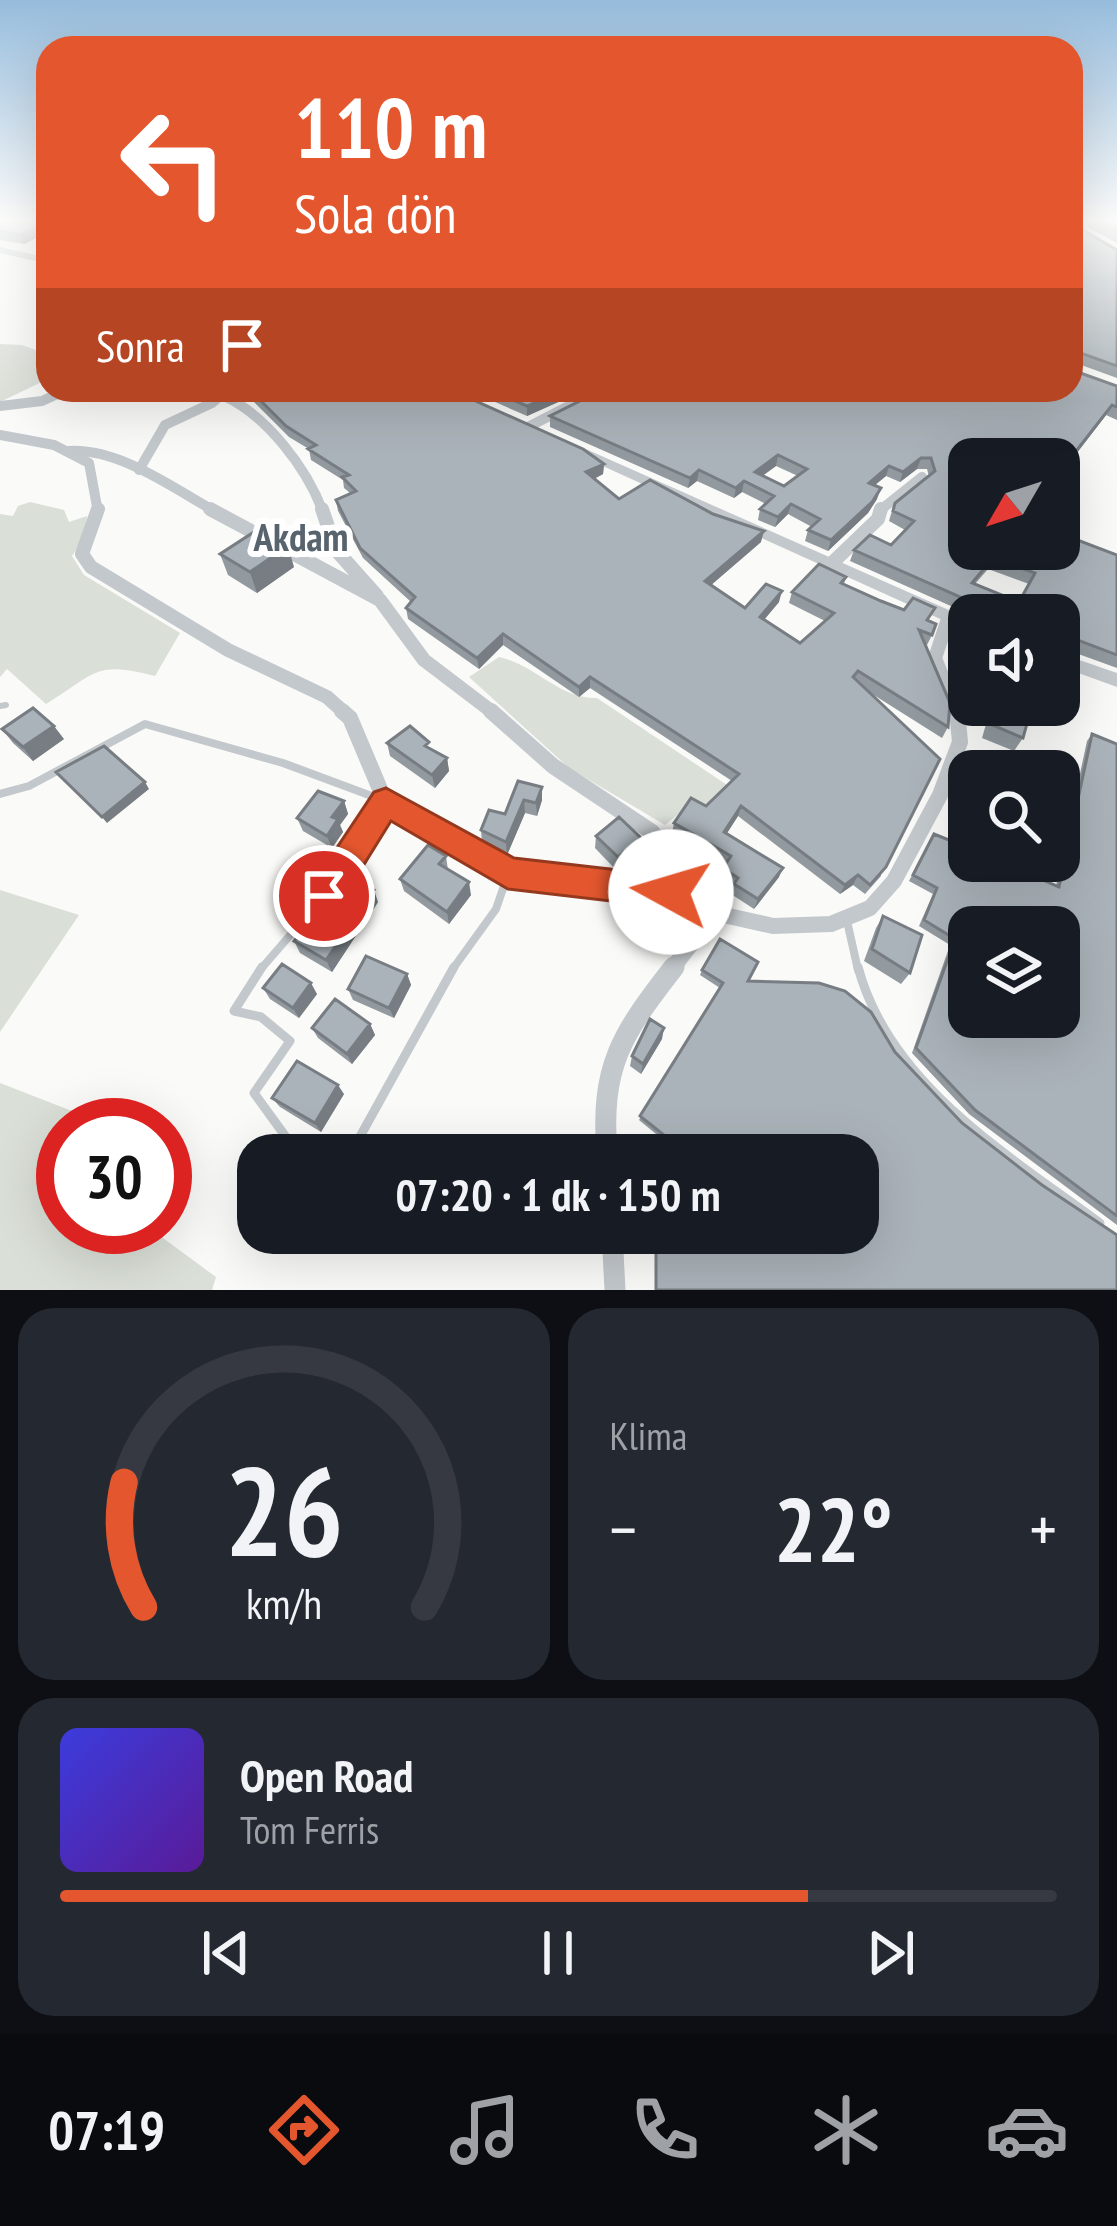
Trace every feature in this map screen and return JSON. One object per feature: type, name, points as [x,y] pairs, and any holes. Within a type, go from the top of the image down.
[{"type":"street","points":[[0,406],[36,402]]},
{"type":"street","points":[[139,470],[166,425],[208,402]]},
{"type":"street","points":[[240,402],[294,460],[321,504],[336,550],[424,660],[464,687],[553,766],[652,832],[715,914]]},
{"type":"street","points":[[528,427],[577,402]]},
{"type":"street","points":[[508,418],[548,436]]},
{"type":"street","points":[[0,435],[68,452],[89,463],[102,499],[95,533],[82,554],[91,567],[228,650],[327,697],[350,718],[386,801],[508,873],[671,892],[715,914],[773,926],[831,924],[869,908],[894,881],[940,795],[960,742],[958,726]]},
{"type":"street","points":[[568,446],[948,619],[934,658],[948,691]]},
{"type":"street","points":[[68,452],[88,450],[139,470],[380,600]]},
{"type":"street","points":[[830,565],[878,519],[877,512],[922,477]]},
{"type":"street","points":[[1080,667],[1117,680]]},
{"type":"street","points":[[605,1134],[603,1102],[624,1031],[715,914]]},
{"type":"street","points":[[612,1254],[615,1290]]},
{"type":"lane","points":[[0,794],[29,786],[146,724],[283,763],[386,801],[324,896],[271,953],[234,1011],[261,1017],[290,1042],[254,1093],[284,1134]]},
{"type":"lane","points":[[361,1134],[441,984],[496,909],[508,873]]},
{"type":"lane","points":[[846,917],[869,1002],[910,1066],[1008,1154],[1117,1236]]},
{"type":"shaded area","points":[[0,344],[36,350],[36,385],[0,402]]},
{"type":"shaded area","points":[[30,502],[64,510],[69,522],[87,516],[85,537],[72,556],[84,575],[180,633],[155,676],[120,669],[97,672],[46,704],[7,669],[0,677],[0,514],[13,516],[18,506]]},
{"type":"shaded area","points":[[499,657],[559,688],[597,698],[727,785],[708,811],[689,805],[665,825],[569,768],[469,677]]},
{"type":"shaded area","points":[[0,890],[79,915],[0,1032]]},
{"type":"shaded area","points":[[0,1083],[39,1098],[36,1254],[185,1254],[216,1277],[212,1290],[0,1290]]},
{"type":"building","points":[[1083,282],[1117,282],[1117,366],[1083,354]]},
{"type":"building","points":[[1083,374],[1117,386],[1117,407],[1112,405],[1080,446],[1080,438],[948,438],[948,570],[983,570],[972,583],[999,594],[953,594],[854,550],[870,535],[891,545],[914,521],[893,511],[895,503],[935,471],[931,458],[921,458],[903,472],[889,466],[869,483],[881,488],[872,502],[831,540],[808,530],[820,519],[791,504],[778,517],[760,509],[774,496],[744,481],[736,488],[699,470],[690,478],[550,416],[578,402],[1083,402]],"holes":[[[778,455],[807,469],[784,486],[755,472]]]},
{"type":"building","points":[[262,402],[478,402],[583,449],[604,464],[586,472],[619,499],[650,480],[713,514],[764,531],[705,581],[745,608],[766,584],[782,591],[760,617],[800,643],[834,613],[792,592],[819,564],[846,577],[841,583],[904,610],[913,598],[935,608],[927,620],[936,624],[932,635],[919,630],[948,698],[948,727],[858,671],[853,677],[940,759],[886,867],[870,885],[858,875],[845,885],[741,806],[724,832],[783,868],[758,899],[734,884],[738,878],[723,868],[731,856],[674,823],[691,798],[706,806],[739,774],[590,677],[579,687],[503,634],[477,658],[406,608],[415,597],[360,548],[336,500],[356,491],[342,477],[349,475],[308,449],[316,445],[286,426]]},
{"type":"building","points":[[257,530],[288,546],[250,572],[220,554]]},
{"type":"building","points":[[1080,541],[1117,555],[1117,655],[1080,641],[1080,594],[1023,594],[1035,573],[1027,570],[1080,570]]},
{"type":"building","points":[[33,708],[54,726],[23,747],[2,729]]},
{"type":"building","points":[[410,726],[429,742],[425,746],[447,758],[432,775],[387,743]]},
{"type":"building","points":[[995,726],[1026,726],[1023,738]]},
{"type":"building","points":[[1092,734],[1117,744],[1117,1216],[975,1110],[916,1048],[948,959],[948,1038],[1080,1038],[1080,906],[948,906],[948,935],[924,920],[937,888],[913,875],[934,834],[948,840],[948,882],[1047,882],[1059,887],[1060,882],[1080,882],[1080,790]]},
{"type":"building","points":[[104,746],[145,782],[102,817],[56,772]]},
{"type":"building","points":[[518,781],[542,787],[536,803],[524,800],[506,842],[481,830],[489,810],[505,814]]},
{"type":"building","points":[[318,791],[344,801],[332,817],[338,819],[327,836],[297,818]]},
{"type":"building","points":[[619,817],[641,838],[618,857],[596,836]]},
{"type":"building","points":[[428,845],[446,856],[439,864],[469,882],[447,912],[400,879]]},
{"type":"building","points":[[348,875],[374,890],[326,960],[294,941]]},
{"type":"building","points":[[644,892],[673,909],[657,936],[628,919]]},
{"type":"building","points":[[883,916],[922,935],[910,973],[872,949]]},
{"type":"building","points":[[720,939],[758,962],[748,981],[819,983],[845,991],[871,1012],[895,1052],[962,1123],[1117,1235],[1117,1290],[656,1290],[656,1254],[879,1254],[879,1134],[662,1134],[640,1116],[723,983],[702,970]]},
{"type":"building","points":[[366,956],[407,974],[389,1008],[348,989]]},
{"type":"building","points":[[282,964],[311,983],[293,1008],[263,988]]},
{"type":"building","points":[[335,999],[370,1024],[347,1054],[312,1028]]},
{"type":"building","points":[[650,1019],[664,1028],[643,1064],[632,1056]]},
{"type":"building","points":[[297,1061],[338,1085],[315,1123],[272,1098]]},
{"type":"district","name":"Akdam","points":[[301,537]]},
{"type":"route","points":[[324,896],[386,801],[508,873],[671,892]]}]
